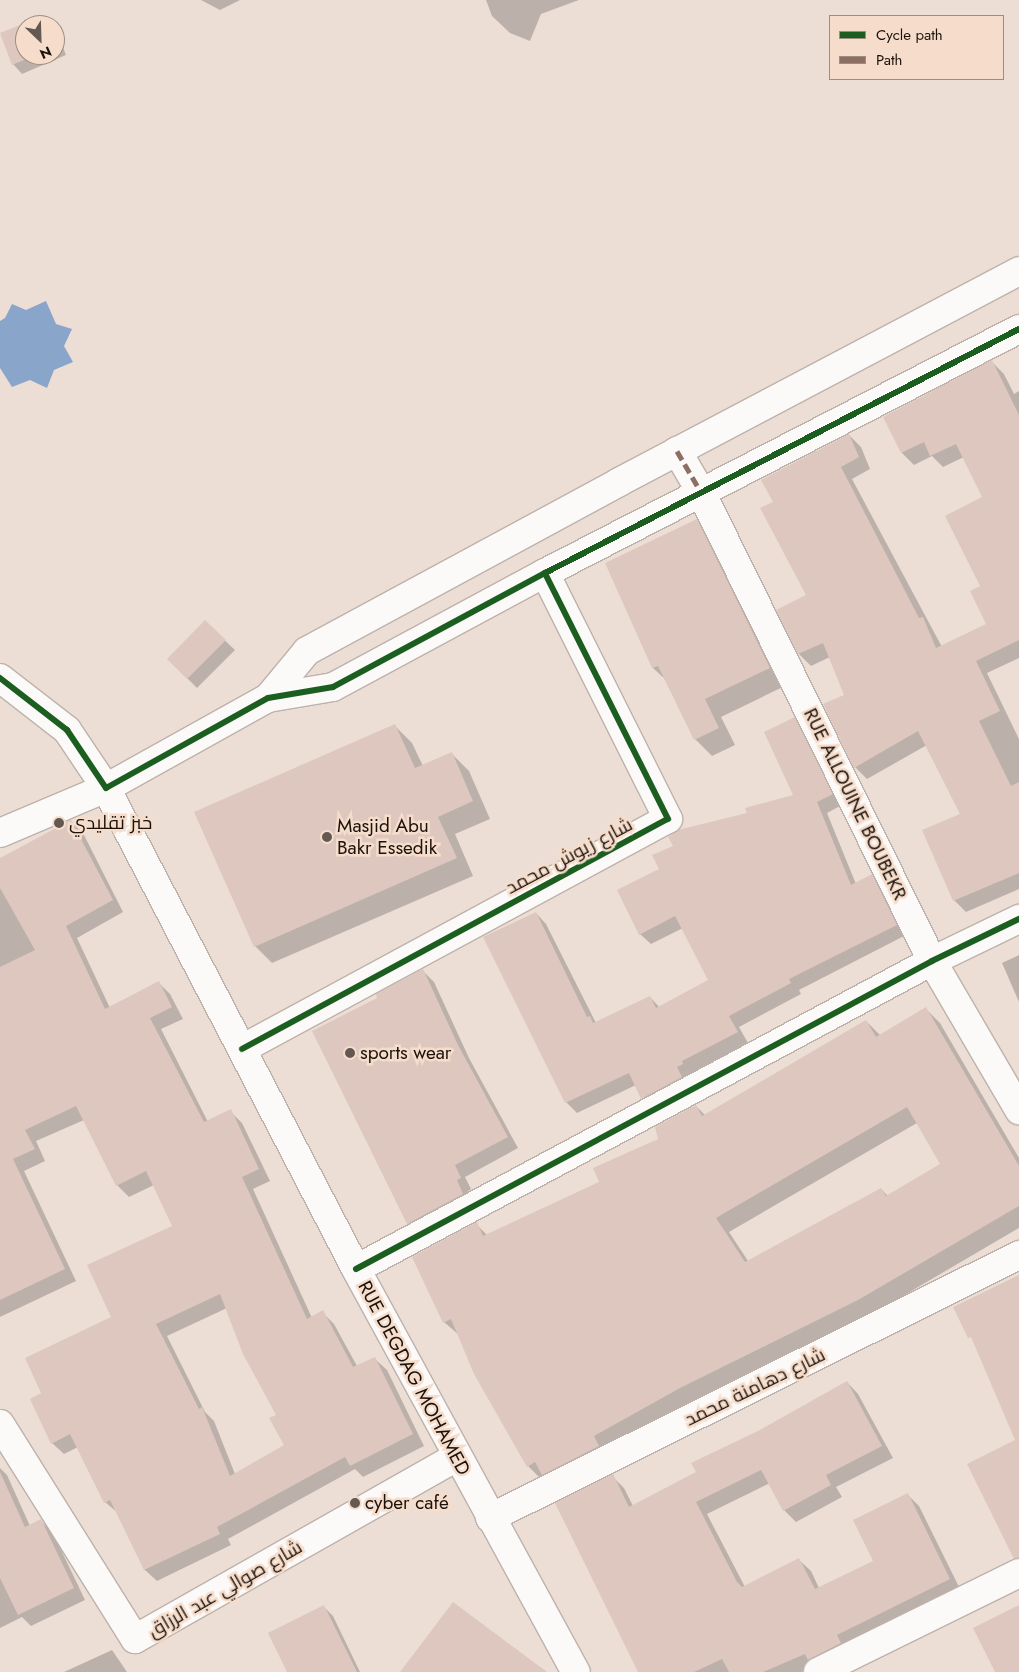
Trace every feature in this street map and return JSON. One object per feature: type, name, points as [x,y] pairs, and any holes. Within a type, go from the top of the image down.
[{"type":"street","points":[[268,698],[307,651],[677,451],[1019,271]]},
{"type":"street","points":[[0,833],[106,788],[268,698],[333,687],[545,573],[1019,329]]},
{"type":"street","name":"RUE ALLOUINE BOUBEKR","points":[[677,451],[701,492],[932,961],[1019,1110]]},
{"type":"street","name":"شارع زيوش محمد","points":[[242,1049],[668,820],[545,573]]},
{"type":"street","name":"RUE DEGDAG MOHAMED","points":[[0,678],[67,730],[106,788],[356,1270],[490,1518],[576,1672]]},
{"type":"street","points":[[356,1270],[932,961],[1019,919]]},
{"type":"street","name":"شارع دهامنة محمد","points":[[490,1518],[1019,1255]]},
{"type":"street","name":"شارع صوالي عبد الرزاق","points":[[0,1424],[136,1639],[457,1457]]},
{"type":"street","points":[[818,1672],[1019,1573]]},
{"type":"water","points":[[46,301],[56,324],[72,329],[64,346],[73,362],[54,370],[47,388],[30,380],[12,387],[0,368],[0,321],[5,318],[12,304],[26,310]]},
{"type":"building","points":[[15,27],[15,64],[12,65],[0,33]]},
{"type":"building","points":[[992,360],[1019,415],[1019,640],[976,661],[1000,711],[979,721],[1011,786],[1019,782],[1019,873],[953,901],[922,830],[960,814],[918,731],[854,768],[823,704],[844,695],[823,643],[798,654],[776,610],[806,595],[760,508],[773,502],[761,480],[849,434],[859,457],[841,467],[919,618],[923,617],[936,648],[986,624],[970,591],[980,586],[945,516],[982,497],[956,444],[930,456],[924,442],[901,453],[883,417]]},
{"type":"building","points":[[697,519],[770,668],[705,699],[719,728],[694,740],[658,666],[652,668],[605,563]]},
{"type":"building","points":[[205,620],[226,640],[187,679],[167,659]]},
{"type":"building","points":[[795,717],[833,794],[817,802],[851,885],[872,874],[897,925],[789,979],[791,983],[729,1016],[738,1032],[682,1061],[683,1064],[677,1067],[682,1077],[641,1099],[629,1073],[565,1103],[483,937],[536,912],[587,1017],[590,1016],[593,1023],[650,996],[656,1008],[708,980],[675,916],[639,935],[617,890],[659,869],[652,855],[673,846],[668,837],[678,830],[747,813],[745,808],[793,795],[764,732]]},
{"type":"building","name":"Masjid Abu Bakr Essedik","points":[[395,724],[415,768],[452,752],[473,801],[438,817],[457,858],[254,947],[194,812]]},
{"type":"building","points":[[71,820],[113,900],[66,926],[105,1009],[159,981],[172,1007],[150,1018],[204,1122],[231,1109],[259,1169],[242,1177],[307,1319],[323,1310],[353,1367],[375,1357],[413,1434],[350,1466],[345,1457],[217,1527],[220,1534],[144,1570],[110,1500],[104,1503],[70,1434],[51,1444],[30,1399],[41,1393],[25,1358],[111,1317],[87,1265],[172,1226],[146,1171],[116,1186],[76,1106],[25,1130],[35,1149],[13,1159],[65,1269],[0,1300],[0,967],[35,950],[0,888],[0,858]],"holes":[[[220,1294],[243,1354],[276,1415],[269,1418],[284,1445],[230,1476],[202,1407],[199,1409],[156,1324]]]},
{"type":"building","points":[[423,969],[458,1045],[508,1137],[455,1165],[461,1178],[457,1180],[463,1194],[407,1224],[312,1031],[377,998],[376,994]]},
{"type":"building","points":[[926,1007],[1019,1166],[1019,1206],[858,1300],[680,1388],[594,1436],[599,1446],[542,1475],[535,1462],[527,1467],[474,1374],[451,1319],[443,1323],[412,1257],[477,1222],[483,1236],[599,1182],[593,1168],[658,1139],[655,1127],[696,1105],[702,1116],[866,1020],[876,1037]],"holes":[[[907,1107],[940,1164],[886,1196],[881,1188],[745,1262],[716,1218]]]},
{"type":"building","points":[[1019,1275],[1019,1558],[1014,1559],[967,1464],[1015,1440],[971,1337],[968,1338],[953,1307]]},
{"type":"building","points":[[847,1381],[882,1446],[826,1475],[831,1485],[783,1511],[761,1470],[696,1502],[737,1582],[742,1587],[799,1558],[815,1589],[873,1561],[853,1520],[908,1493],[950,1579],[837,1635],[841,1643],[808,1660],[805,1654],[763,1672],[729,1672],[722,1659],[694,1672],[638,1672],[555,1503],[613,1474],[629,1507],[696,1472],[691,1463],[758,1431]]},
{"type":"building","points":[[0,1472],[25,1527],[41,1519],[74,1588],[18,1615],[0,1578]]},
{"type":"building","points":[[453,1602],[547,1672],[400,1672]]},
{"type":"building","points":[[324,1605],[357,1672],[287,1672],[268,1633]]},
{"type":"building","points":[[1019,1605],[1019,1672],[995,1672],[973,1628]]},
{"type":"marked path","points":[[677,451],[701,492]]},
{"type":"cycle path","points":[[0,678],[67,730],[106,788],[268,698],[333,687],[545,573],[1019,329]]},
{"type":"cycle path","points":[[242,1049],[668,819],[545,573]]},
{"type":"cycle path","points":[[356,1269],[932,961],[1019,919]]},
{"type":"place","name":"خبز تقليدي","points":[[59,823]]},
{"type":"place","name":"Masjid Abu Bakr Essedik","points":[[327,837]]},
{"type":"place","name":"sports wear","points":[[350,1053]]},
{"type":"place","name":"cyber café","points":[[355,1503]]}]
